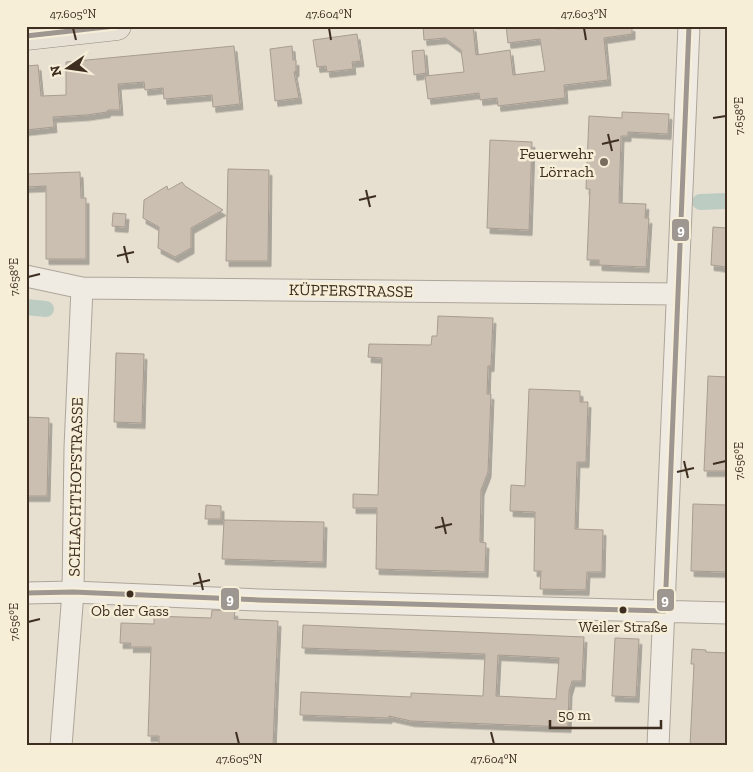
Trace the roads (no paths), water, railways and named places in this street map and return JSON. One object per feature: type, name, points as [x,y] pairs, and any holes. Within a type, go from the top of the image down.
[{"type":"main road","points":[[26,36],[117,26]]},
{"type":"street","points":[[658,746],[689,26]]},
{"type":"street","name":"KÜPFERSTRASSE","points":[[26,276],[82,288],[677,294]]},
{"type":"street","name":"SCHLACHTHOFSTRASSE","points":[[61,746],[73,592],[75,448],[82,288]]},
{"type":"street","points":[[26,593],[73,592],[268,600],[727,613]]},
{"type":"waterway","points":[[700,202],[727,201]]},
{"type":"waterway","points":[[26,307],[46,309]]},
{"type":"place","name":"Feuerwehr Lörrach","points":[[604,162]]},
{"type":"place","name":"Ob der Gass","points":[[130,594]]},
{"type":"place","name":"Weiler Straße","points":[[623,610]]}]
